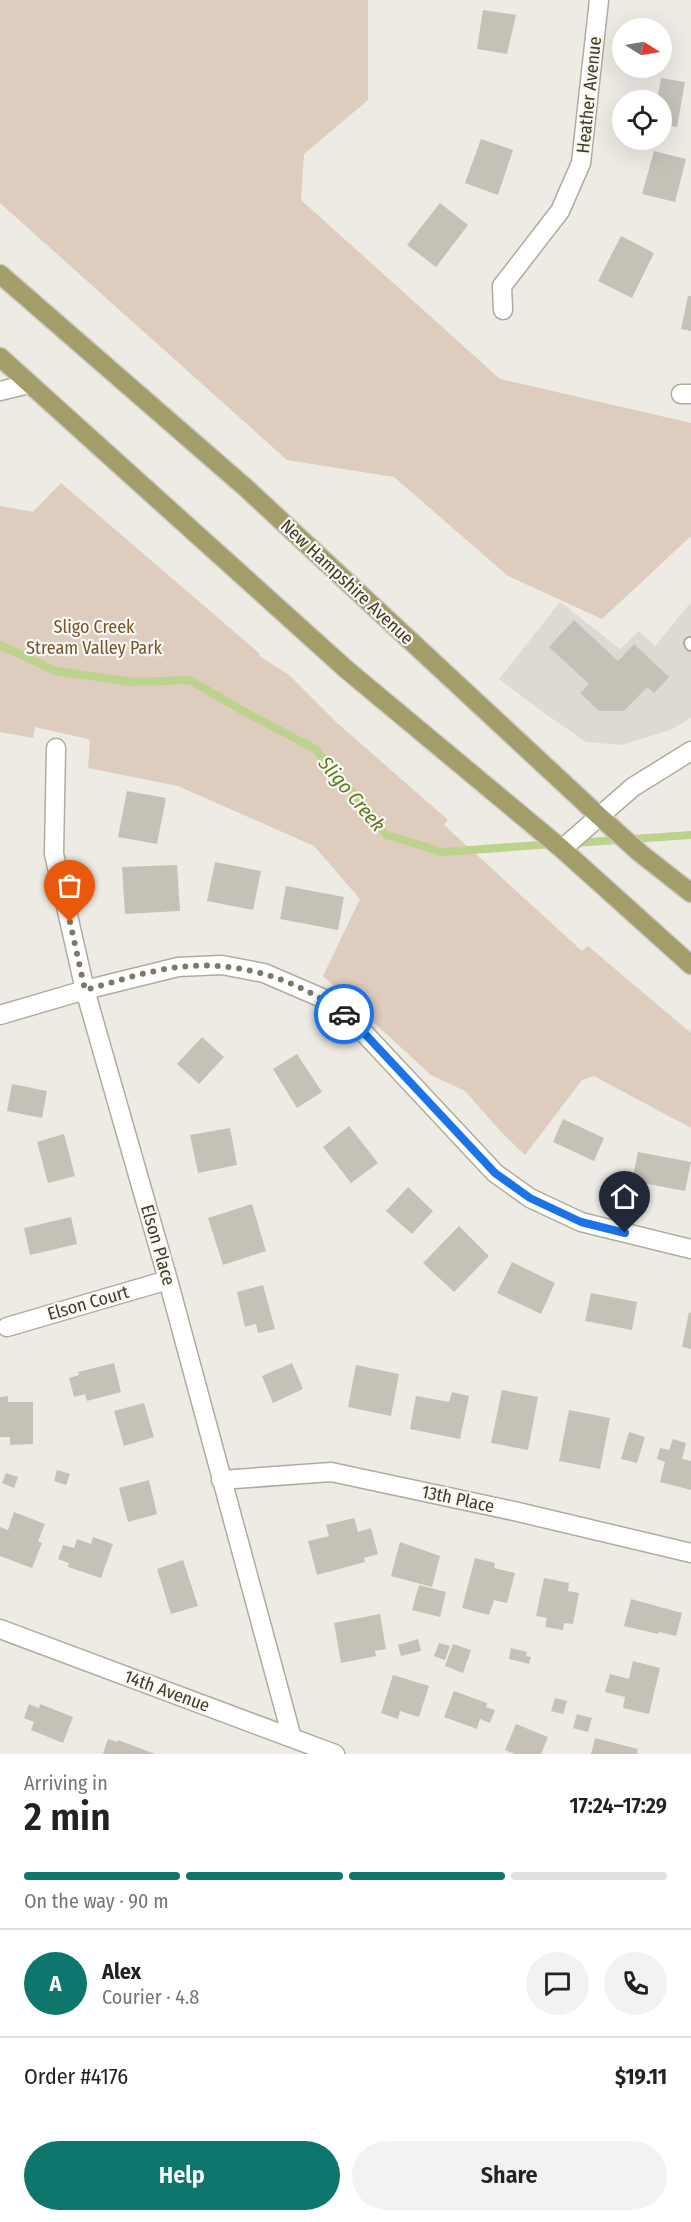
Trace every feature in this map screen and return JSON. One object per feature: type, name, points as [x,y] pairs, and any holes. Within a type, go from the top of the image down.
[{"type":"main road","name":"New Hampshire Avenue","points":[[0,274],[246,488],[598,816],[691,893]]},
{"type":"main road","points":[[0,357],[347,670],[562,849],[691,965]]},
{"type":"street","name":"Heather Avenue","points":[[503,310],[502,286],[560,211],[581,163],[599,0]]},
{"type":"street","points":[[0,391],[29,384]]},
{"type":"street","name":"Elson Place","points":[[56,748],[54,854],[85,990],[168,1280],[292,1738]]},
{"type":"street","points":[[562,849],[633,788],[691,751]]},
{"type":"street","points":[[0,1015],[85,990],[178,967],[222,965],[264,973],[322,998],[352,1020],[495,1173],[530,1198],[581,1222],[691,1250]]},
{"type":"street","name":"Elson Court","points":[[7,1327],[168,1280]]},
{"type":"street","name":"13th Place","points":[[222,1480],[331,1472],[514,1511],[691,1553]]},
{"type":"street","name":"14th Avenue","points":[[0,1629],[335,1754]]},
{"type":"shaded area","points":[[560,602],[620,649],[639,631],[655,646],[691,602],[691,718],[670,730],[622,745],[586,742],[499,679]]},
{"type":"green space","points":[[0,0],[368,0],[368,100],[304,154],[301,200],[500,379],[691,423],[691,536],[602,619],[508,576],[394,477],[287,460],[0,203]]},
{"type":"green space","name":"Sligo Creek Stream Valley Park","points":[[61,483],[260,654],[259,656],[289,675],[335,721],[448,820],[444,825],[582,951],[588,946],[691,1033],[691,1128],[594,1076],[582,1080],[525,1155],[465,1091],[431,1075],[323,976],[360,899],[314,846],[178,786],[88,768],[90,741],[88,739],[35,727],[33,738],[0,732],[0,506],[33,512]]},
{"type":"building","points":[[483,10],[516,15],[507,54],[477,49]]},
{"type":"building","points":[[661,78],[685,82],[677,127],[672,126],[672,90],[659,90]]},
{"type":"building","points":[[481,139],[513,150],[498,195],[465,183]]},
{"type":"building","points":[[654,151],[686,159],[675,202],[642,194]]},
{"type":"building","points":[[440,203],[468,225],[436,267],[407,245]]},
{"type":"building","points":[[621,236],[654,253],[632,298],[598,281]]},
{"type":"building","points":[[688,296],[691,296],[691,331],[681,329]]},
{"type":"building","points":[[574,620],[618,661],[634,644],[669,677],[654,693],[647,687],[624,711],[599,711],[580,693],[589,684],[549,647]]},
{"type":"building","points":[[127,791],[166,798],[157,844],[118,837]]},
{"type":"building","points":[[215,862],[261,871],[253,910],[207,901]]},
{"type":"building","points":[[177,865],[180,911],[125,914],[122,867]]},
{"type":"building","points":[[286,886],[344,897],[338,930],[280,919]]},
{"type":"building","points":[[202,1037],[224,1057],[199,1084],[177,1064]]},
{"type":"building","points":[[297,1054],[322,1092],[297,1108],[273,1069]]},
{"type":"building","points":[[12,1084],[47,1091],[42,1118],[7,1111]]},
{"type":"building","points":[[563,1119],[604,1138],[594,1161],[553,1142]]},
{"type":"building","points":[[349,1126],[378,1163],[351,1183],[323,1147]]},
{"type":"building","points":[[230,1128],[237,1165],[198,1173],[190,1135]]},
{"type":"building","points":[[64,1134],[75,1176],[48,1183],[37,1142]]},
{"type":"building","points":[[638,1152],[691,1162],[685,1191],[632,1181]]},
{"type":"building","points":[[408,1187],[433,1211],[412,1234],[386,1211]]},
{"type":"building","points":[[252,1204],[266,1251],[223,1265],[208,1218]]},
{"type":"building","points":[[71,1217],[77,1244],[30,1255],[24,1228]]},
{"type":"building","points":[[459,1226],[489,1256],[454,1292],[423,1263]]},
{"type":"building","points":[[512,1262],[555,1283],[541,1314],[497,1293]]},
{"type":"building","points":[[263,1285],[275,1329],[258,1333],[256,1324],[245,1327],[237,1292]]},
{"type":"building","points":[[591,1293],[637,1302],[632,1330],[585,1321]]},
{"type":"building","points":[[689,1312],[691,1313],[691,1349],[682,1347]]},
{"type":"building","points":[[114,1363],[121,1392],[87,1401],[85,1394],[74,1397],[69,1378],[79,1375],[78,1372]]},
{"type":"building","points":[[292,1363],[303,1389],[273,1403],[262,1376]]},
{"type":"building","points":[[356,1365],[399,1374],[391,1416],[348,1407]]},
{"type":"building","points":[[502,1390],[538,1397],[528,1450],[491,1443]]},
{"type":"building","points":[[452,1392],[469,1396],[460,1439],[410,1429],[416,1396],[449,1402]]},
{"type":"building","points":[[8,1396],[8,1402],[33,1402],[33,1444],[10,1445],[10,1437],[0,1437],[0,1397]]},
{"type":"building","points":[[144,1403],[154,1437],[124,1446],[114,1411]]},
{"type":"building","points":[[569,1410],[610,1418],[600,1469],[559,1461]]},
{"type":"building","points":[[629,1432],[645,1437],[637,1463],[621,1459]]},
{"type":"building","points":[[673,1439],[686,1443],[682,1459],[691,1461],[691,1490],[660,1482],[665,1462],[657,1459],[660,1448],[669,1450]]},
{"type":"building","points":[[57,1470],[70,1474],[66,1485],[54,1481]]},
{"type":"building","points":[[6,1473],[18,1477],[14,1488],[2,1483]]},
{"type":"building","points":[[149,1480],[157,1514],[128,1522],[119,1488]]},
{"type":"building","points":[[14,1512],[45,1524],[38,1541],[42,1543],[32,1568],[0,1556],[0,1527],[8,1530]]},
{"type":"building","points":[[354,1518],[358,1532],[371,1528],[378,1554],[364,1558],[365,1562],[317,1575],[308,1541],[329,1536],[326,1525]]},
{"type":"building","points":[[93,1537],[113,1544],[101,1578],[68,1567],[69,1563],[58,1559],[63,1545],[74,1548],[77,1539],[91,1544]]},
{"type":"building","points":[[400,1542],[440,1556],[432,1587],[391,1576]]},
{"type":"building","points":[[475,1558],[495,1563],[494,1568],[515,1573],[507,1603],[494,1600],[489,1615],[462,1608]]},
{"type":"building","points":[[183,1560],[198,1606],[171,1614],[157,1569]]},
{"type":"building","points":[[544,1578],[569,1583],[568,1591],[579,1593],[573,1624],[564,1623],[563,1630],[545,1627],[547,1618],[536,1616]]},
{"type":"building","points":[[419,1585],[446,1592],[440,1617],[412,1610]]},
{"type":"building","points":[[631,1599],[682,1613],[676,1636],[624,1626]]},
{"type":"building","points":[[380,1614],[386,1649],[375,1651],[376,1656],[341,1663],[334,1623]]},
{"type":"building","points":[[418,1639],[421,1651],[401,1656],[398,1645]]},
{"type":"building","points":[[439,1643],[450,1646],[445,1660],[434,1656]]},
{"type":"building","points":[[453,1644],[471,1650],[463,1673],[445,1666]]},
{"type":"building","points":[[511,1648],[527,1652],[526,1656],[531,1657],[529,1664],[509,1659]]},
{"type":"building","points":[[633,1661],[660,1668],[649,1714],[623,1708],[625,1697],[605,1692],[610,1674],[629,1679]]},
{"type":"building","points":[[393,1675],[429,1686],[419,1717],[400,1711],[398,1719],[381,1713]]},
{"type":"building","points":[[454,1691],[487,1703],[486,1707],[495,1710],[490,1723],[480,1719],[477,1729],[444,1717]]},
{"type":"building","points":[[555,1698],[567,1701],[563,1714],[551,1711]]},
{"type":"building","points":[[29,1704],[39,1708],[40,1704],[73,1717],[63,1743],[31,1730],[34,1722],[24,1718]]},
{"type":"building","points":[[577,1714],[592,1718],[588,1732],[573,1728]]},
{"type":"building","points":[[516,1724],[548,1737],[541,1754],[515,1754],[505,1750]]},
{"type":"building","points":[[595,1738],[638,1749],[637,1754],[591,1754]]},
{"type":"building","points":[[108,1739],[118,1742],[118,1740],[155,1754],[105,1754],[103,1753]]},
{"type":"waterway","name":"Sligo Creek","points":[[0,645],[56,671],[133,682],[190,680],[315,749],[365,806],[386,835],[443,852],[553,844]]},
{"type":"waterway","name":"Sligo Creek","points":[[575,843],[691,835]]},
{"type":"way so far","points":[[70,922],[85,990],[178,967],[222,965],[264,973],[322,998],[344,1014]]},
{"type":"route","points":[[344,1014],[495,1173],[530,1198],[581,1222],[625,1233]]}]
